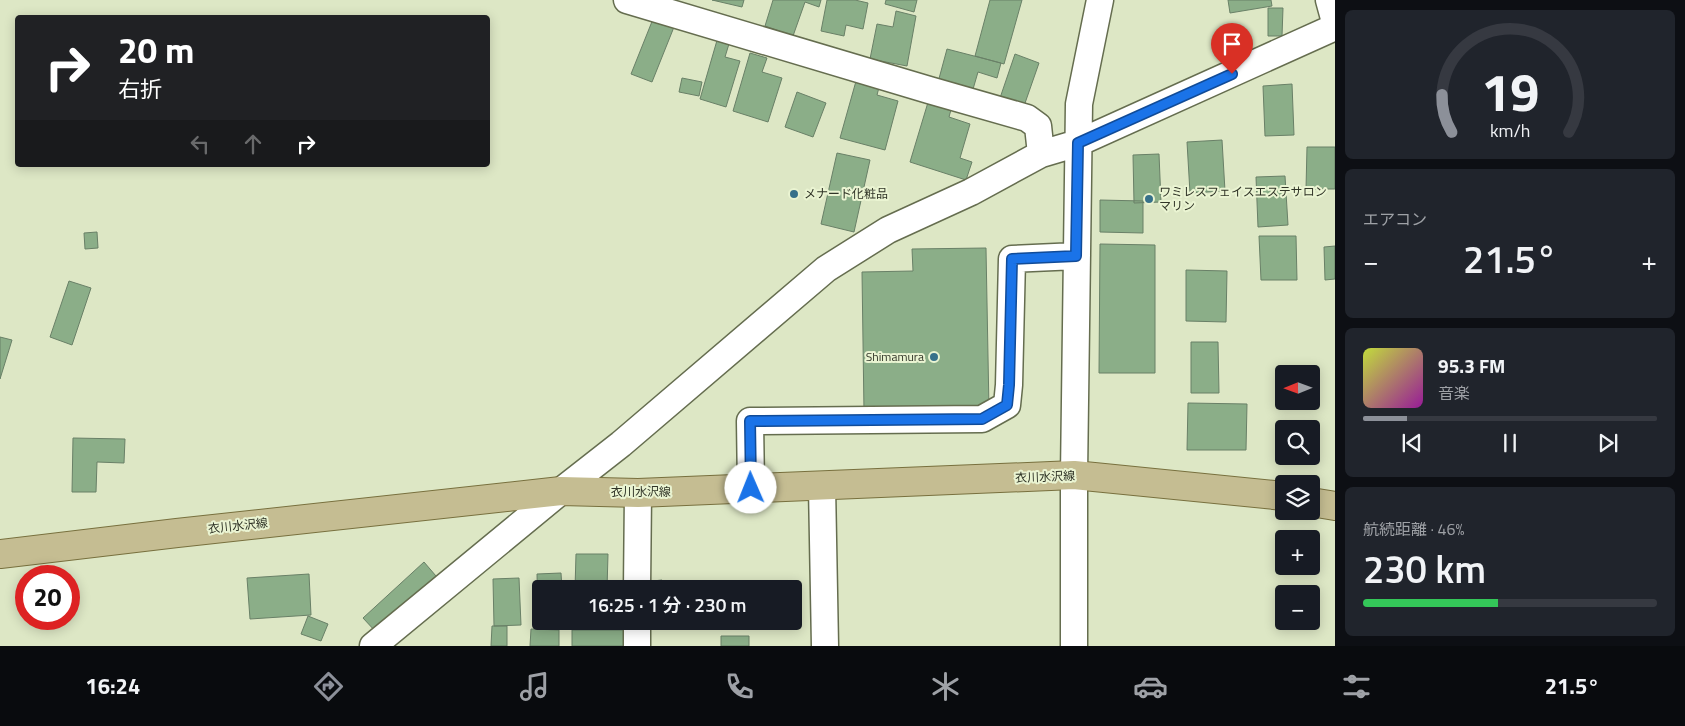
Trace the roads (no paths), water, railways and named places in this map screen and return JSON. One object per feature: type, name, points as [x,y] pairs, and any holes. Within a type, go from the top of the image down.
[{"type":"main road","name":"衣川水沢線","points":[[0,554],[196,530],[561,491],[638,493],[1074,475],[1275,495]]},
{"type":"main road","points":[[1320,504],[1335,506]]},
{"type":"street","points":[[627,0],[1027,118],[1038,126],[1042,154]]},
{"type":"street","points":[[1074,646],[1076,256],[1079,104],[1100,0]]},
{"type":"street","points":[[1329,0],[1335,22]]},
{"type":"street","points":[[373,646],[621,444],[826,269],[888,230],[971,192],[1042,154],[1078,143],[1335,27]]},
{"type":"street","points":[[751,488],[750,421],[982,419],[1007,405],[1012,259],[1076,256]]},
{"type":"street","points":[[822,486],[825,646]]},
{"type":"street","points":[[637,580],[638,493]]},
{"type":"street","points":[[637,630],[637,646]]},
{"type":"place","name":"メナード化粧品","points":[[794,194]]},
{"type":"place","name":"ワミレスフェイスエステサロン マリン","points":[[1149,199]]},
{"type":"place","name":"Shimamura","points":[[934,357]]}]
